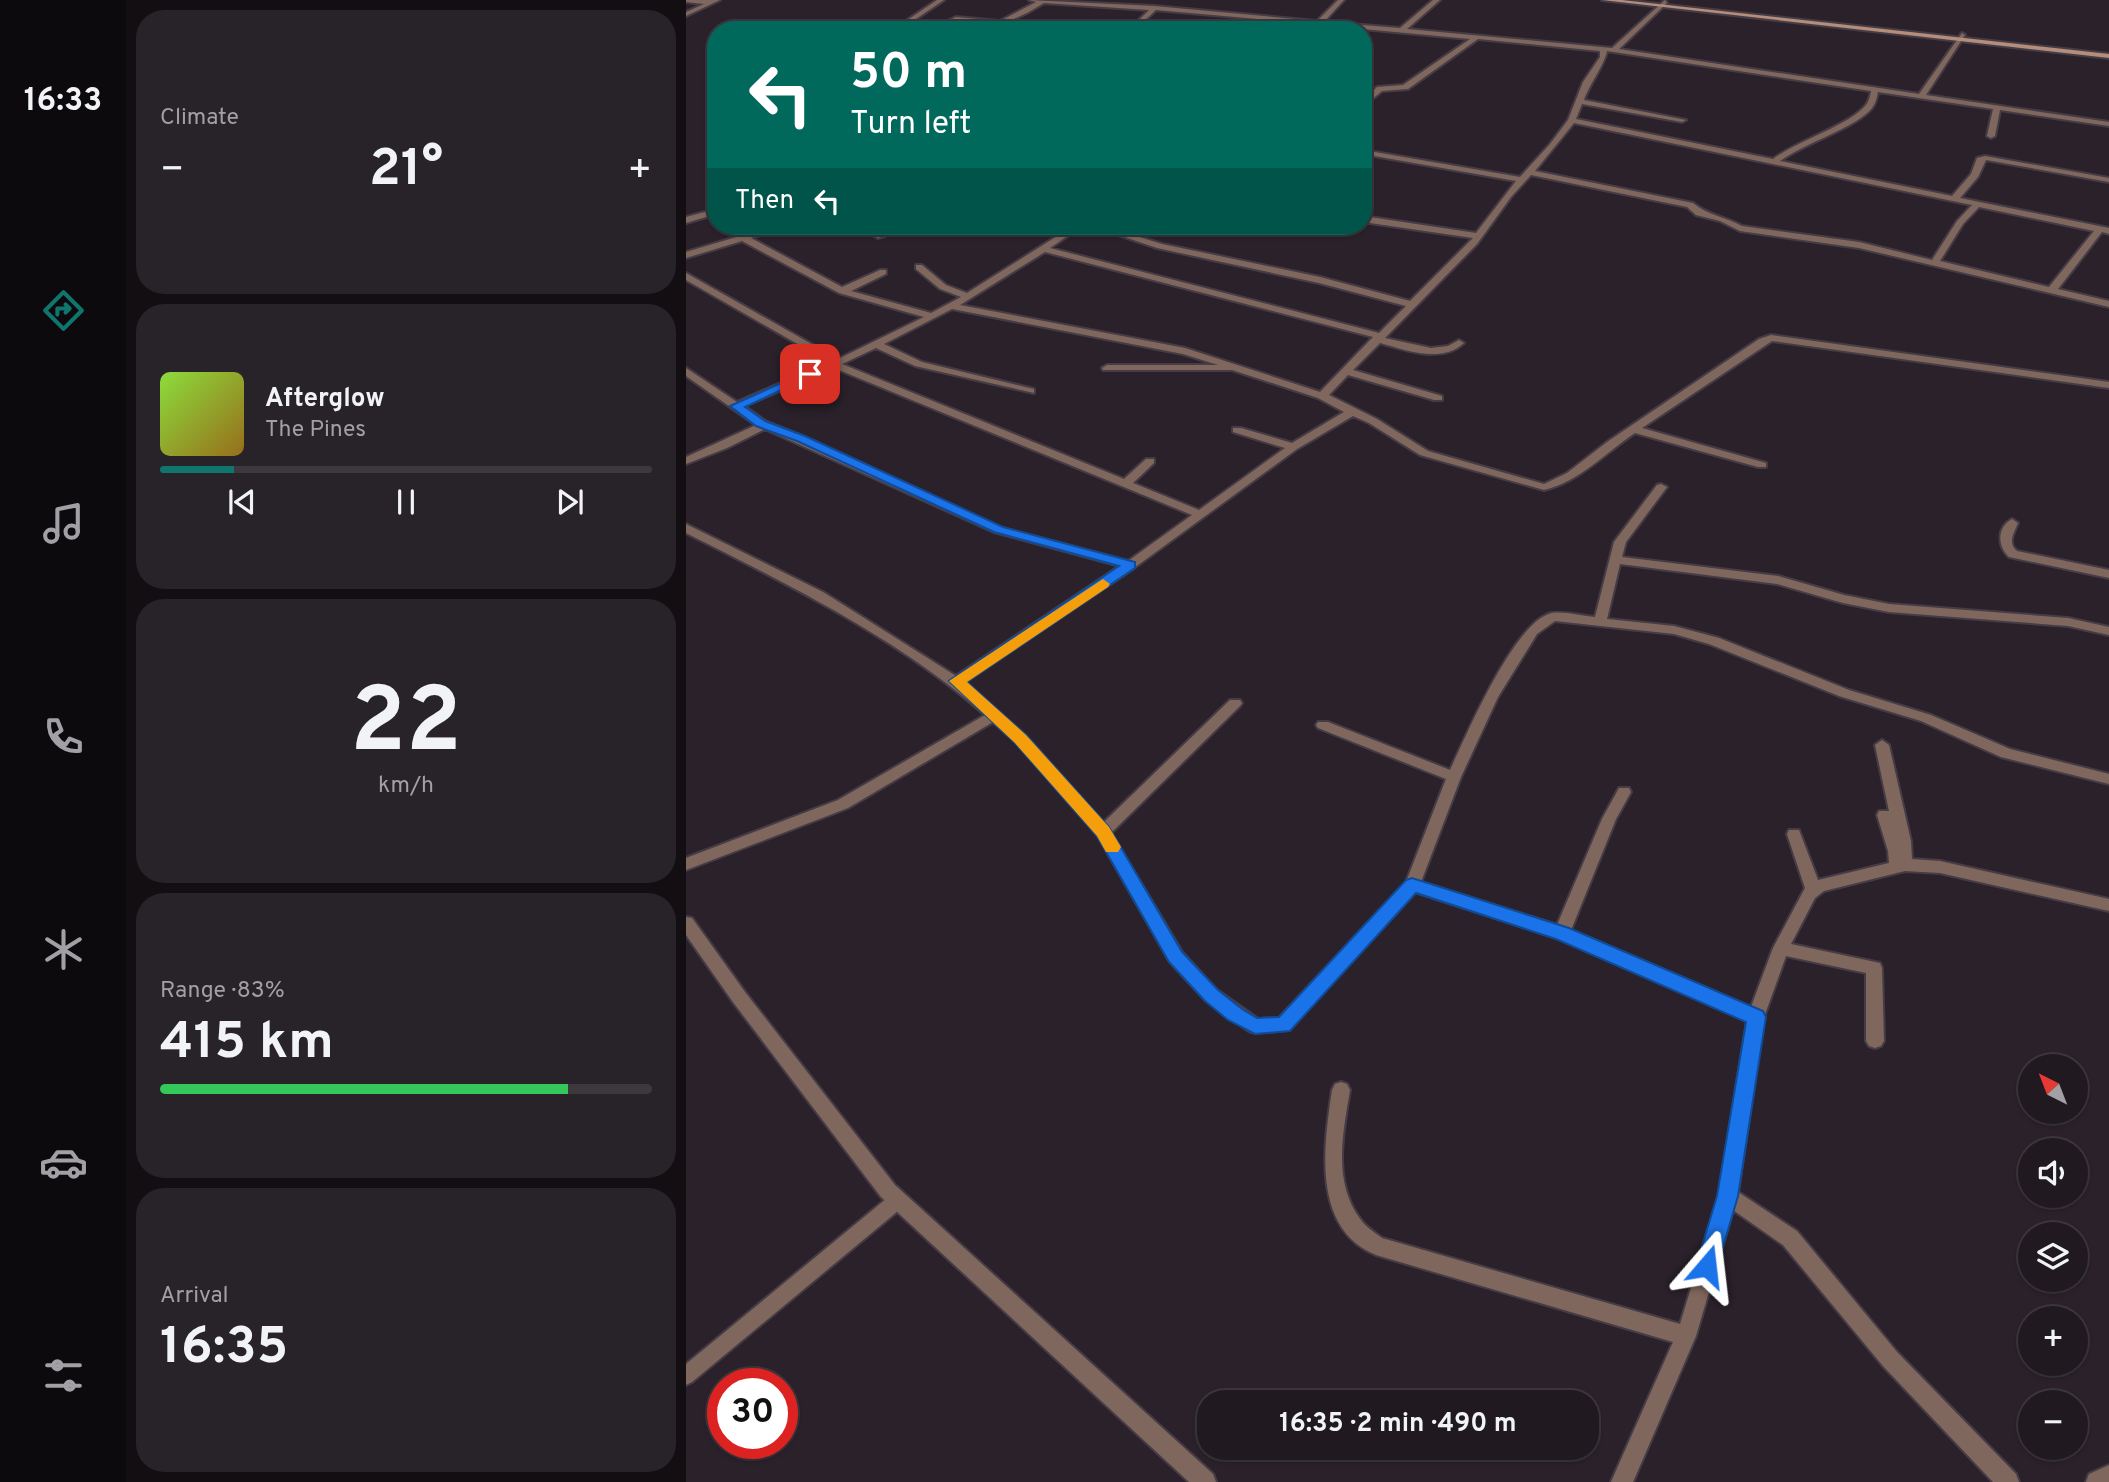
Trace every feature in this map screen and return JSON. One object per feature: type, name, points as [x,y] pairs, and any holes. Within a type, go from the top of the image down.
[{"type":"main road","points":[[1605,0],[1962,37],[2109,56]]},
{"type":"main road","points":[[1647,0],[1662,4]]},
{"type":"main road","points":[[1962,37],[2109,50]]},
{"type":"street","points":[[908,21],[941,0]]},
{"type":"street","points":[[1032,0],[1298,21]]},
{"type":"street","points":[[1124,6],[1135,0]]},
{"type":"street","points":[[1322,21],[1341,0]]},
{"type":"street","points":[[1402,30],[1437,0]]},
{"type":"street","points":[[1006,21],[1042,1]]},
{"type":"street","points":[[1322,396],[1479,236],[1499,206],[1572,120],[1587,82],[1609,49],[1662,4]]},
{"type":"street","points":[[1141,21],[1154,8]]},
{"type":"street","points":[[952,21],[979,21]]},
{"type":"street","points":[[1372,27],[1609,49],[2109,124]]},
{"type":"street","points":[[1372,96],[1380,89],[1405,87],[1477,37]]},
{"type":"street","points":[[1921,96],[1962,37]]},
{"type":"street","points":[[1775,161],[1805,141],[1866,110],[1873,101],[1875,89]]},
{"type":"street","points":[[1579,101],[1682,120]]},
{"type":"street","points":[[1991,136],[1997,107]]},
{"type":"street","points":[[1572,120],[2104,230],[2052,290]]},
{"type":"street","points":[[1372,153],[1526,176],[1690,205],[1699,213],[1723,219],[1740,228],[1859,245],[2109,304]]},
{"type":"street","points":[[1955,198],[1975,176],[1980,160],[1985,158],[2109,180]]},
{"type":"street","points":[[1935,262],[1960,223],[1978,203]]},
{"type":"street","points":[[686,220],[707,214]]},
{"type":"street","points":[[1372,220],[1479,236]]},
{"type":"street","points":[[686,255],[753,235]]},
{"type":"street","points":[[736,406],[836,363],[933,316],[1065,235]]},
{"type":"street","points":[[1125,235],[1160,246],[1320,280],[1410,304]]},
{"type":"street","points":[[744,238],[842,290],[933,316]]},
{"type":"street","points":[[1045,249],[1429,351],[1450,349],[1459,343]]},
{"type":"street","points":[[919,267],[943,287],[968,296]]},
{"type":"street","points":[[842,290],[883,272]]},
{"type":"street","points":[[686,276],[836,363],[1200,514]]},
{"type":"street","points":[[951,306],[1185,352],[1322,396],[1373,421],[1424,453],[1544,487],[1562,481],[1610,445],[1636,430],[1762,341],[1771,338],[2109,385]]},
{"type":"street","points":[[875,344],[919,364],[1030,391]]},
{"type":"street","points":[[1107,368],[1233,368]]},
{"type":"street","points":[[686,371],[764,425],[801,439],[998,530],[1130,565]]},
{"type":"street","points":[[1346,371],[1438,398]]},
{"type":"street","points":[[957,681],[1130,565],[1293,447],[1352,412]]},
{"type":"street","points":[[686,461],[764,425]]},
{"type":"street","points":[[1237,430],[1293,447]]},
{"type":"street","points":[[1636,430],[1762,465]]},
{"type":"street","points":[[1125,484],[1150,461]]},
{"type":"street","points":[[1600,622],[1615,561],[1627,530],[1661,487]]},
{"type":"street","points":[[2012,523],[2005,540],[2008,551],[2013,554],[2109,575]]},
{"type":"street","points":[[686,528],[819,595],[957,681],[1021,739],[1103,832],[1176,957],[1211,995],[1255,1026],[1283,1026],[1412,885],[1454,777],[1491,697],[1532,631],[1545,621],[1558,617],[1674,630],[1714,641],[1832,689],[1926,718],[1991,747],[2109,779]]},
{"type":"street","points":[[1615,561],[1778,580],[1843,599],[1889,608],[2068,622],[2109,631]]},
{"type":"street","points":[[1103,832],[1235,703]]},
{"type":"street","points":[[686,864],[843,804],[995,715]]},
{"type":"street","points":[[1323,725],[1454,777]]},
{"type":"street","points":[[1882,745],[1903,841],[1900,866]]},
{"type":"street","points":[[1562,933],[1609,819],[1624,792]]},
{"type":"street","points":[[1884,815],[1900,866]]},
{"type":"street","points":[[1794,834],[1813,890]]},
{"type":"street","points":[[1622,1482],[1686,1336],[1728,1196],[1756,1017],[1781,948],[1813,890],[1832,882],[1900,866],[1940,867],[2109,905]]},
{"type":"street","points":[[1412,885],[1562,933],[1756,1017]]},
{"type":"street","points":[[686,923],[739,998],[898,1200],[1205,1482]]},
{"type":"street","points":[[1781,948],[1874,968],[1875,1041]]},
{"type":"street","points":[[1341,1090],[1332,1158],[1336,1195],[1355,1228],[1376,1246],[1686,1336]]},
{"type":"street","points":[[1728,1196],[1790,1238],[1890,1359],[2008,1482]]},
{"type":"street","points":[[2096,1482],[2109,1476]]},
{"type":"lane","points":[[686,0],[714,1]]},
{"type":"lane","points":[[686,14],[714,1]]},
{"type":"lane","points":[[686,1376],[898,1200]]},
{"type":"slow traffic","points":[[1103,584],[957,681],[1021,739],[1103,832],[1112,847]]},
{"type":"route","points":[[810,374],[736,406],[761,424],[801,439],[998,530],[1130,565],[957,681],[1021,739],[1103,832],[1176,957],[1211,995],[1235,1014],[1255,1026],[1283,1026],[1412,885],[1562,933],[1756,1017],[1728,1196],[1707,1266]]}]
